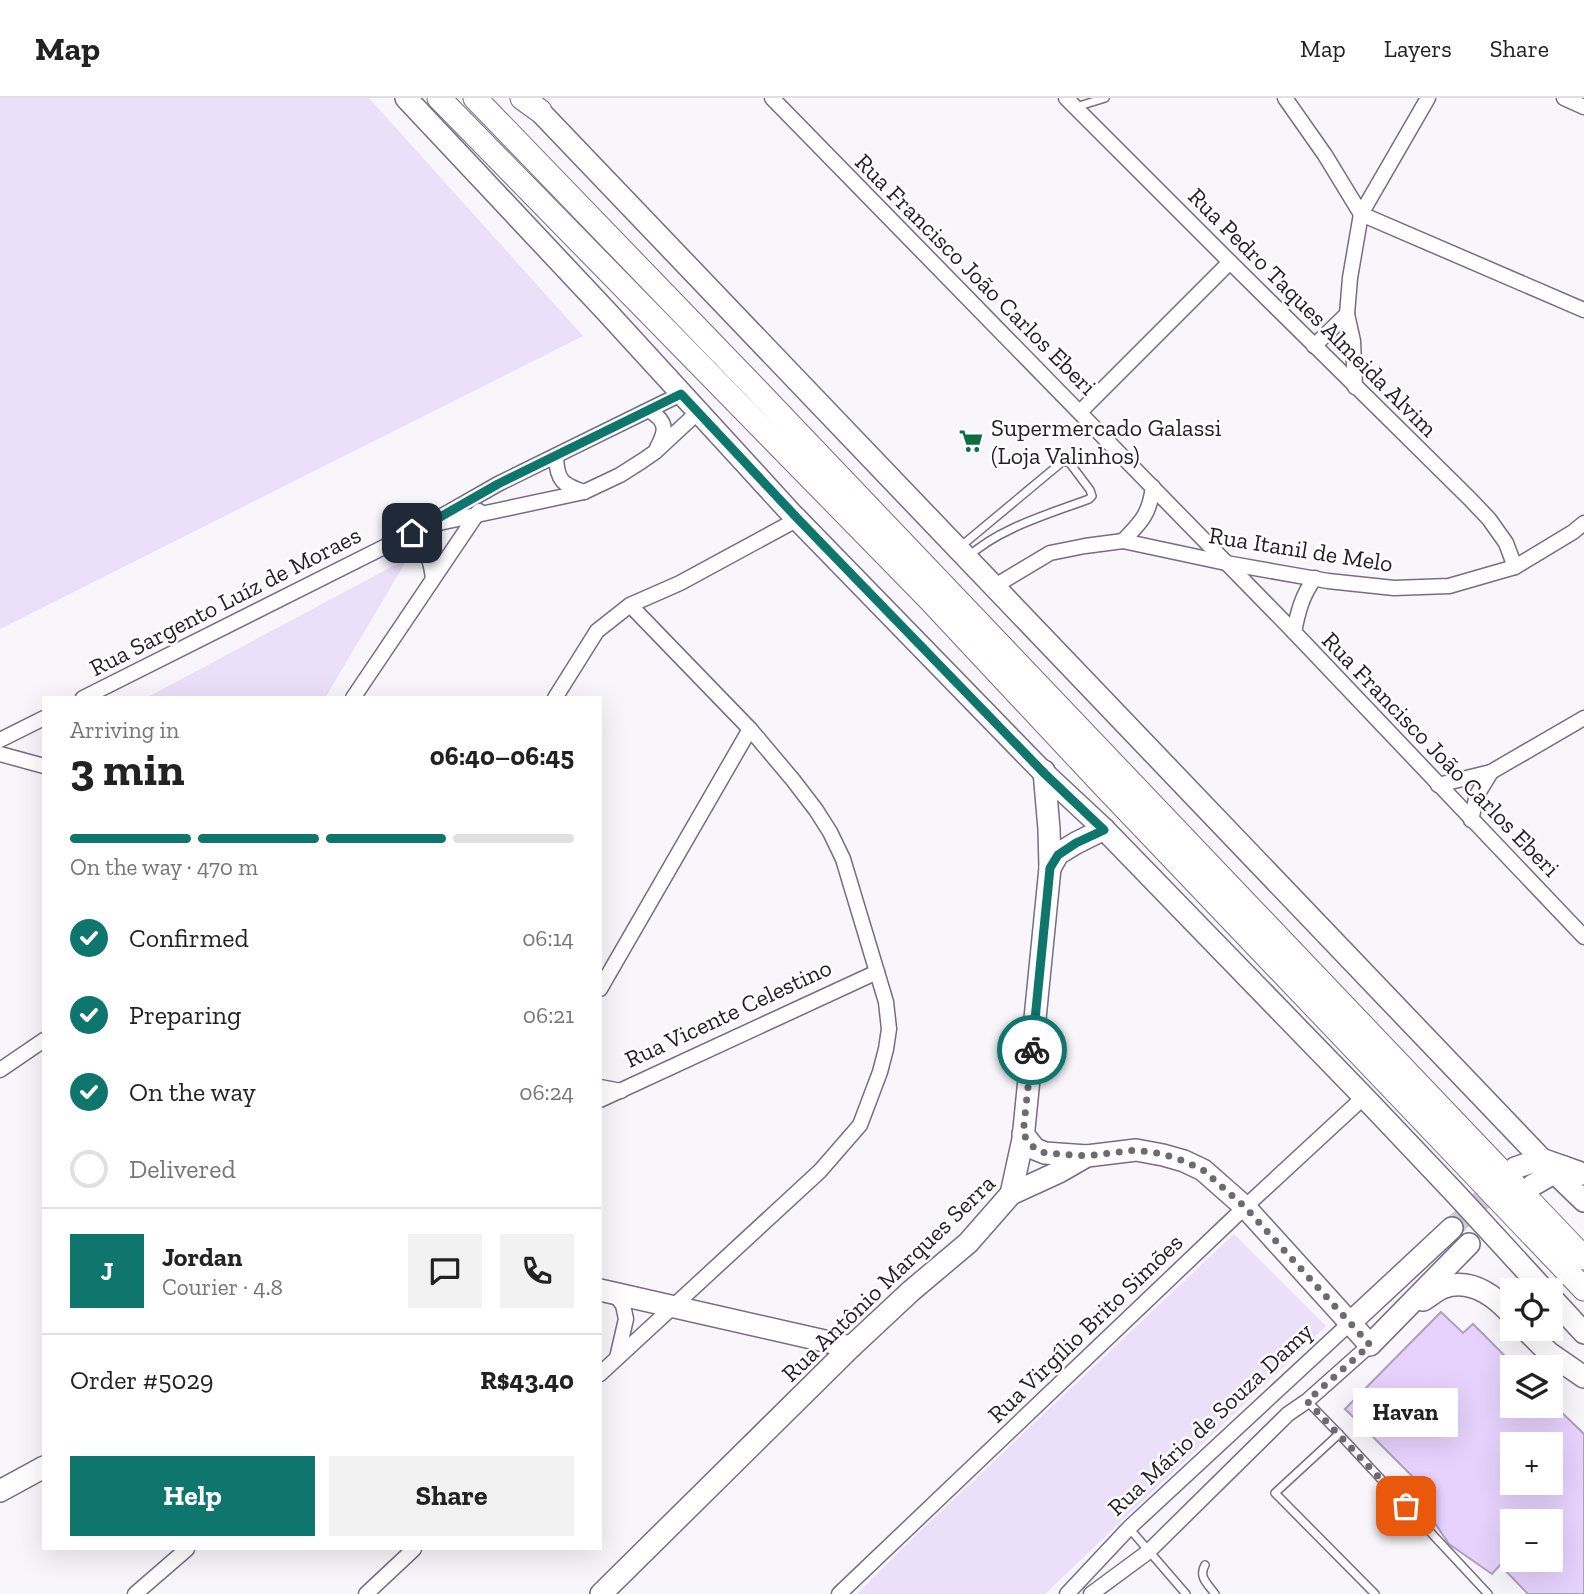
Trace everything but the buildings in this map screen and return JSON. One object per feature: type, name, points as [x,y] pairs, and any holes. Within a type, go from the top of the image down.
[{"type":"main road","points":[[407,98],[798,519],[1364,1097],[1533,1278]]},
{"type":"main road","points":[[439,98],[929,599],[1584,1290]]},
{"type":"main road","points":[[475,98],[1584,1258]]},
{"type":"main road","points":[[530,102],[830,416],[1562,1168],[1584,1201]]},
{"type":"main road","points":[[1011,1194],[1023,1134],[1050,868],[1044,771]]},
{"type":"main road","points":[[1050,868],[1058,855],[1104,830]]},
{"type":"main road","points":[[1023,1134],[1035,1149],[1045,1153],[1087,1156]]},
{"type":"main road","name":"Rua Antônio Marques Serra","points":[[601,1594],[851,1347],[968,1243],[1011,1194],[1087,1156],[1136,1150],[1163,1154],[1203,1170],[1245,1207],[1370,1345]]},
{"type":"main road","points":[[1516,1168],[1535,1161],[1562,1168]]},
{"type":"main road","points":[[1532,1185],[1562,1168]]},
{"type":"main road","name":"Rua Mário de Souza Damy","points":[[1350,1324],[1452,1228]]},
{"type":"main road","name":"Rua Mário de Souza Damy","points":[[1370,1345],[1469,1244]]},
{"type":"main road","points":[[1387,1327],[1442,1288],[1456,1285],[1470,1285],[1485,1291],[1500,1304]]},
{"type":"main road","points":[[607,1291],[851,1347]]},
{"type":"main road","points":[[1563,1310],[1584,1333]]},
{"type":"main road","points":[[1537,1341],[1549,1353],[1584,1377]]},
{"type":"main road","points":[[0,1491],[42,1468]]},
{"type":"street","name":"Rua Francisco João Carlos Eberi","points":[[772,98],[1294,632],[1584,937]]},
{"type":"street","points":[[1285,98],[1325,155],[1360,214],[1584,310]]},
{"type":"street","points":[[1355,387],[1353,341],[1347,314],[1360,214],[1428,98]]},
{"type":"street","points":[[1564,98],[1584,107]]},
{"type":"street","name":"Rua Pedro Taques Almeida Alvim","points":[[1071,102],[1489,519],[1506,543],[1515,567]]},
{"type":"street","points":[[1080,412],[1230,262]]},
{"type":"street","points":[[1314,346],[1347,314]]},
{"type":"street","name":"Rua Sargento Luíz de Moraes","points":[[87,696],[426,526],[498,484],[681,394]]},
{"type":"street","points":[[650,411],[659,416],[664,429],[655,452]]},
{"type":"street","name":"Rua Sargento Luíz de Moraes","points":[[426,526],[584,492],[620,475],[655,452],[698,412]]},
{"type":"street","points":[[556,457],[556,469],[561,481],[584,492]]},
{"type":"street","points":[[354,696],[498,484]]},
{"type":"street","points":[[1124,541],[1150,508],[1153,487]]},
{"type":"street","points":[[556,696],[597,631],[630,606],[680,583],[798,519]]},
{"type":"street","name":"Rua Itanil de Melo","points":[[995,586],[1051,553],[1124,541],[1226,563],[1315,578],[1394,588],[1449,586],[1515,567],[1584,523]]},
{"type":"street","points":[[412,533],[429,556],[433,579]]},
{"type":"street","name":"Rua Francisco João Carlos Eberi","points":[[1294,632],[1300,605],[1315,578]]},
{"type":"street","points":[[602,1372],[820,1171],[860,1125],[880,1072],[889,1029],[886,1002],[842,859],[817,810],[750,729],[630,606]]},
{"type":"street","points":[[1438,785],[1491,772],[1584,718]]},
{"type":"street","points":[[0,740],[42,719]]},
{"type":"street","points":[[602,986],[750,729]]},
{"type":"street","points":[[0,754],[42,765]]},
{"type":"street","points":[[1471,820],[1477,795],[1491,772]]},
{"type":"street","name":"Rua Vicente Celestino","points":[[602,1099],[877,972]]},
{"type":"street","points":[[0,1070],[42,1041]]},
{"type":"street","points":[[602,1087],[621,1091]]},
{"type":"street","name":"Rua Virgílio Brito Simões","points":[[839,1594],[1364,1097]]},
{"type":"street","points":[[607,1291],[623,1305],[626,1319],[617,1358]]},
{"type":"street","name":"Rua Mário de Souza Damy","points":[[1067,1594],[1129,1528],[1350,1324]]},
{"type":"street","name":"Rua Mário de Souza Damy","points":[[1091,1594],[1148,1552],[1288,1414],[1307,1401],[1370,1345]]},
{"type":"street","points":[[1264,1405],[1307,1401]]},
{"type":"street","points":[[135,1594],[186,1550]]},
{"type":"street","points":[[366,1594],[413,1550]]},
{"type":"lane","points":[[1071,102],[1105,98]]},
{"type":"lane","points":[[1062,462],[1069,462],[1090,490],[1092,496],[1089,499],[1010,530],[963,553],[1062,462]]},
{"type":"lane","points":[[1307,1401],[1488,1594]]},
{"type":"lane","points":[[1339,1434],[1275,1493],[1375,1594]]},
{"type":"lane","points":[[1129,1528],[1186,1594]]},
{"type":"lane","points":[[1205,1564],[1203,1577],[1215,1594]]},
{"type":"shaded area","points":[[0,98],[369,98],[583,336],[0,629]]},
{"type":"shaded area","points":[[408,558],[326,696],[150,696]]},
{"type":"shaded area","points":[[1234,1234],[1326,1326],[1045,1594],[857,1594],[918,1533]]},
{"type":"tunnel","points":[[1452,1228],[1504,1179]]},
{"type":"way so far","points":[[1032,1050],[1023,1134],[1035,1149],[1045,1153],[1087,1156],[1136,1150],[1163,1154],[1203,1170],[1245,1207],[1370,1345],[1307,1401],[1406,1506]]},
{"type":"place","name":"Supermercado Galassi (Loja Valinhos)","points":[[971,441]]},
{"type":"place","name":"Havan","points":[[1406,1506]]},
{"type":"route","points":[[412,533],[498,484],[681,394],[1045,774],[1104,830],[1058,855],[1050,868],[1032,1050]]}]
